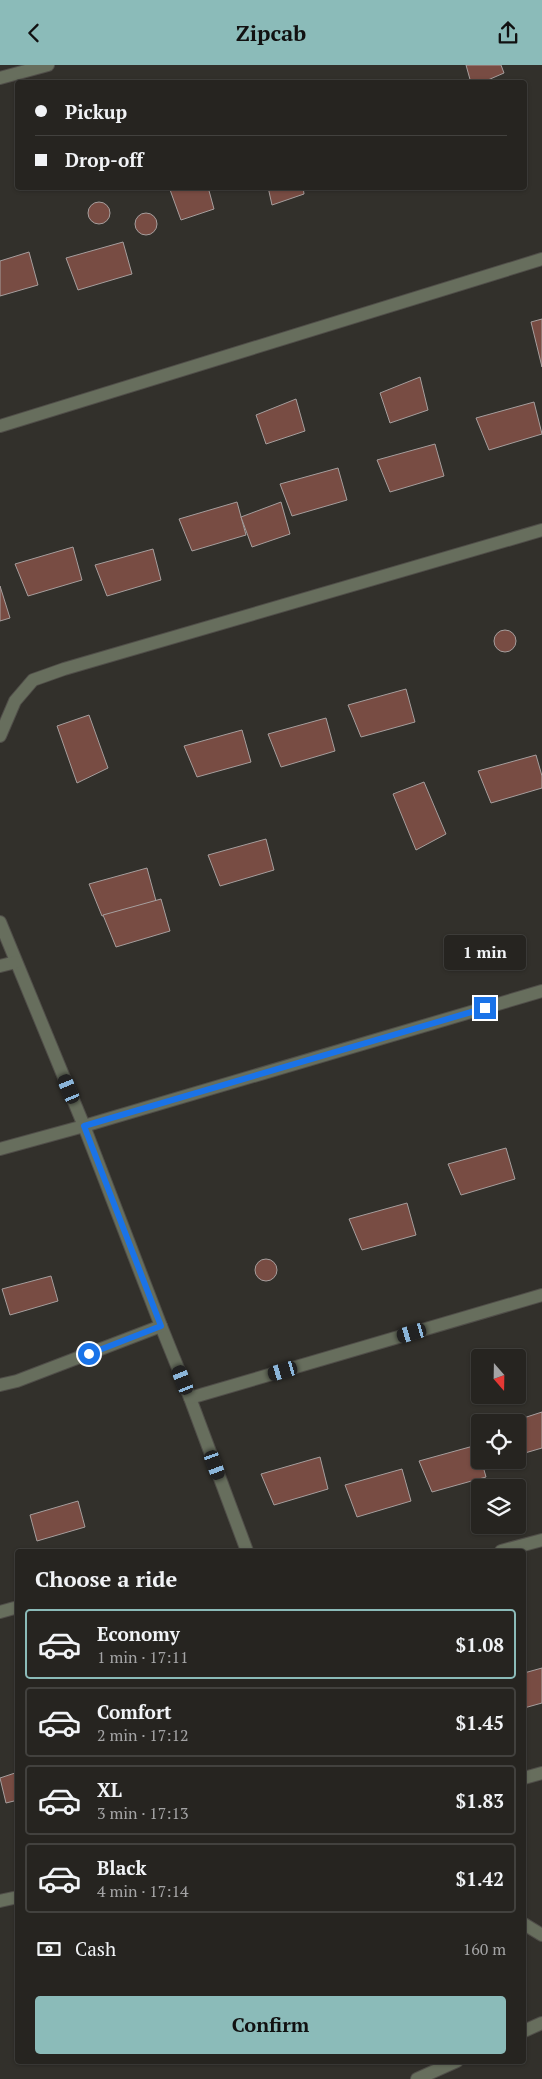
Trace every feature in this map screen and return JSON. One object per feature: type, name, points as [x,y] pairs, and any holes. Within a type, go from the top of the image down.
[{"type":"street","points":[[0,78],[48,65]]},
{"type":"street","points":[[0,427],[542,259]]},
{"type":"street","points":[[0,736],[16,701],[33,680],[64,669],[542,530]]},
{"type":"street","points":[[0,922],[84,1126],[190,1398],[242,1549]]},
{"type":"street","points":[[0,966],[16,962]]},
{"type":"street","points":[[0,1149],[542,991]]},
{"type":"street","points":[[190,1398],[542,1295]]},
{"type":"street","points":[[0,1385],[18,1381],[161,1326]]},
{"type":"street","points":[[509,1549],[542,1539]]},
{"type":"street","points":[[0,1612],[15,1608]]},
{"type":"street","points":[[526,1777],[542,1773]]},
{"type":"street","points":[[0,1901],[15,1898]]},
{"type":"street","points":[[526,1925],[542,1935]]},
{"type":"street","points":[[526,2030],[542,2023]]},
{"type":"street","points":[[417,2079],[450,2064]]},
{"type":"building","points":[[466,65],[501,65],[504,73],[488,80],[470,80]]},
{"type":"building","points":[[170,190],[209,190],[214,209],[181,220]]},
{"type":"building","points":[[269,190],[303,190],[304,194],[272,205]]},
{"type":"building","points":[[99,202],[107,205],[110,213],[107,221],[99,224],[91,221],[88,213],[91,205]]},
{"type":"building","points":[[146,213],[154,216],[157,224],[154,232],[146,235],[138,232],[135,224],[138,216]]},
{"type":"building","points":[[123,242],[132,274],[78,290],[66,258]]},
{"type":"building","points":[[29,252],[38,285],[0,296],[0,261]]},
{"type":"building","points":[[542,319],[542,367],[531,322]]},
{"type":"building","points":[[420,377],[428,410],[390,423],[380,393]]},
{"type":"building","points":[[296,399],[305,431],[266,444],[256,415]]},
{"type":"building","points":[[534,402],[542,434],[489,450],[476,418]]},
{"type":"building","points":[[435,444],[444,476],[390,492],[377,460]]},
{"type":"building","points":[[338,468],[347,500],[292,516],[280,484]]},
{"type":"building","points":[[237,502],[246,535],[192,551],[179,519]]},
{"type":"building","points":[[281,502],[290,534],[252,547],[241,517]]},
{"type":"building","points":[[73,547],[82,580],[28,596],[15,564]]},
{"type":"building","points":[[153,549],[161,580],[107,596],[95,565]]},
{"type":"building","points":[[0,586],[10,618],[0,621]]},
{"type":"building","points":[[505,630],[513,633],[516,641],[513,649],[505,652],[497,649],[494,641],[497,633]]},
{"type":"building","points":[[406,689],[415,722],[361,737],[348,705]]},
{"type":"building","points":[[89,715],[108,768],[77,783],[57,726]]},
{"type":"building","points":[[326,718],[335,751],[281,767],[268,734]]},
{"type":"building","points":[[242,730],[251,762],[197,777],[184,746]]},
{"type":"building","points":[[536,755],[542,776],[542,788],[491,803],[478,771]]},
{"type":"building","points":[[424,782],[446,834],[416,850],[393,794]]},
{"type":"building","points":[[266,839],[274,870],[220,886],[208,855]]},
{"type":"building","points":[[147,868],[156,901],[102,916],[89,884]]},
{"type":"building","points":[[161,899],[170,931],[116,947],[103,915]]},
{"type":"building","points":[[506,1148],[515,1179],[461,1195],[448,1164]]},
{"type":"building","points":[[407,1203],[416,1235],[362,1250],[349,1219]]},
{"type":"building","points":[[266,1259],[274,1262],[277,1270],[274,1278],[266,1281],[258,1278],[255,1270],[258,1262]]},
{"type":"building","points":[[51,1276],[58,1301],[10,1315],[2,1289]]},
{"type":"building","points":[[542,1412],[542,1448],[526,1453],[526,1417]]},
{"type":"building","points":[[471,1447],[471,1469],[484,1469],[486,1477],[471,1479],[471,1481],[432,1492],[419,1461]]},
{"type":"building","points":[[320,1457],[328,1489],[274,1505],[261,1474]]},
{"type":"building","points":[[402,1469],[411,1501],[357,1517],[345,1485]]},
{"type":"building","points":[[78,1501],[85,1527],[37,1541],[30,1515]]},
{"type":"building","points":[[542,1668],[542,1703],[526,1707],[526,1672]]},
{"type":"building","points":[[15,1773],[15,1801],[6,1803],[0,1778]]},
{"type":"route","points":[[89,1354],[161,1326],[84,1126],[485,1008]]}]
